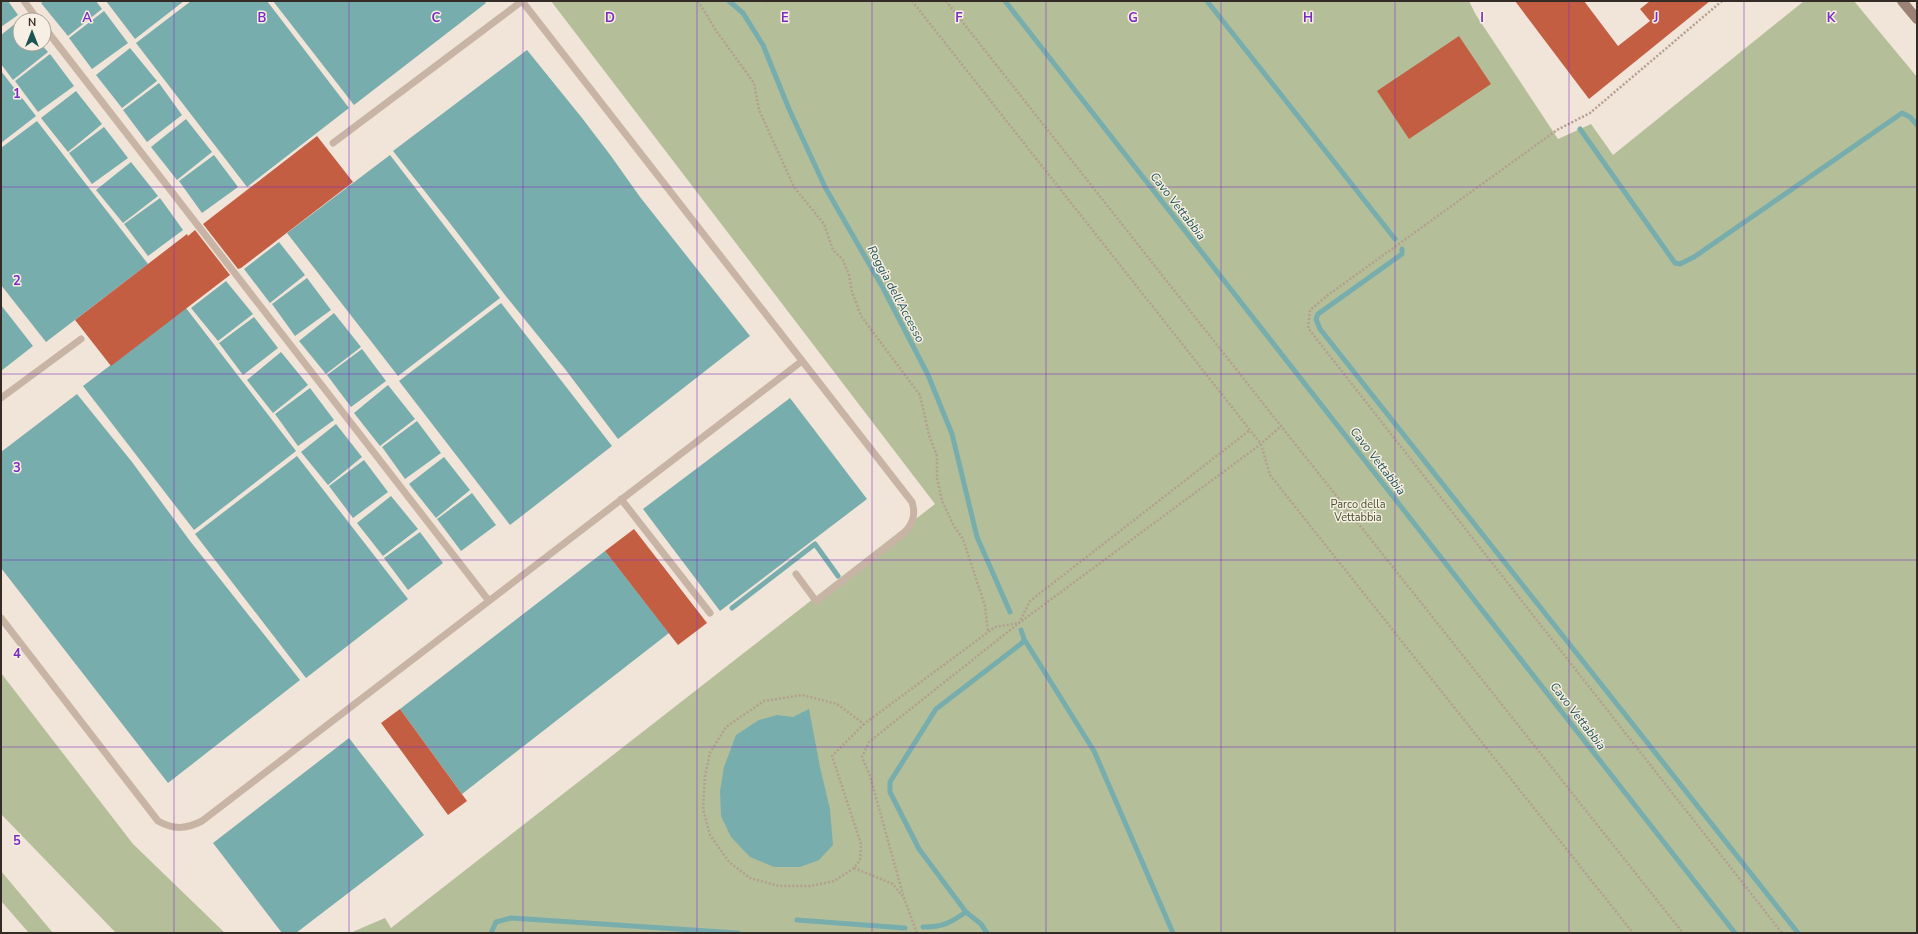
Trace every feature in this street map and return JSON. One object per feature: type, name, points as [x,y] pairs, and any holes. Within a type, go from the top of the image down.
[{"type":"street","points":[[1902,1],[1917,19]]},
{"type":"lane","points":[[24,1],[32,12]]},
{"type":"lane","points":[[333,143],[522,1],[912,502],[914,516],[911,526],[903,534],[816,601],[796,574]]},
{"type":"lane","points":[[52,37],[489,601]]},
{"type":"lane","points":[[1,398],[81,339]]},
{"type":"lane","points":[[1,618],[158,821],[169,827],[180,828],[191,826],[202,821],[802,361]]},
{"type":"lane","points":[[621,499],[710,613]]},
{"type":"path","points":[[698,1],[754,83],[759,110],[794,187],[824,224],[834,250],[843,260],[849,275],[852,292],[861,316],[920,395],[929,435],[937,456],[937,478],[942,501],[954,526],[963,539],[985,606],[988,632]]},
{"type":"path","points":[[912,1],[1261,444],[1270,475],[1633,933]]},
{"type":"path","points":[[946,1],[1683,933]]},
{"type":"path","points":[[1722,1],[1590,113],[1558,130],[1328,295],[1310,310],[1308,328],[1782,933]]},
{"type":"path","points":[[917,933],[904,898],[870,776],[862,757],[870,742],[1019,622],[1261,444],[1281,426]]},
{"type":"path","points":[[1019,622],[1030,601],[1250,430]]},
{"type":"path","points":[[864,724],[837,704],[802,695],[764,701],[726,727],[710,753],[705,776],[703,808],[710,835],[729,862],[750,878],[779,886],[811,886],[834,881],[854,868],[860,860],[861,844],[832,756],[864,724],[994,627],[1019,622]]},
{"type":"path","points":[[854,868],[893,884],[904,898]]},
{"type":"green space","name":"Parco della Vettabbia","points":[[551,1],[1469,1],[1476,15],[1558,139],[1591,124],[1613,155],[1804,1],[1854,1],[1917,77],[1917,933],[350,933],[385,918],[391,928],[935,504]]},
{"type":"green space","points":[[1,673],[133,844],[225,933],[116,933],[1,814]]},
{"type":"green space","points":[[1,871],[53,933],[29,933],[1,901]]},
{"type":"water","points":[[1,1],[8,1],[16,12],[12,12],[12,19],[1,27]]},
{"type":"water","points":[[44,1],[96,1],[102,9],[68,36],[52,16],[52,12],[48,12],[41,3]]},
{"type":"water","points":[[106,1],[184,1],[135,39]]},
{"type":"water","points":[[191,1],[267,1],[349,108],[247,187],[136,43]]},
{"type":"water","points":[[273,1],[484,1],[486,3],[354,105]]},
{"type":"water","points":[[104,11],[128,43],[92,69],[69,38]]},
{"type":"water","points":[[12,26],[12,52],[48,52],[13,80],[1,64],[1,35]]},
{"type":"water","points":[[130,48],[157,81],[122,108],[96,75]]},
{"type":"water","points":[[527,50],[582,118],[640,197],[750,336],[618,439],[565,369],[505,295],[393,151]]},
{"type":"water","points":[[50,54],[74,86],[38,112],[15,81]]},
{"type":"water","points":[[1,71],[36,116],[1,143]]},
{"type":"water","points":[[159,83],[182,115],[147,142],[123,110]]},
{"type":"water","points":[[76,91],[102,124],[68,152],[41,118]]},
{"type":"water","points":[[186,119],[212,152],[177,180],[151,147]]},
{"type":"water","points":[[37,121],[148,264],[46,342],[1,285],[1,148]]},
{"type":"water","points":[[104,127],[128,158],[92,184],[69,153]]},
{"type":"water","points":[[214,155],[238,187],[202,213],[179,181]]},
{"type":"water","points":[[390,155],[500,298],[398,376],[287,233]]},
{"type":"water","points":[[131,162],[158,196],[123,223],[96,190]]},
{"type":"water","points":[[160,198],[183,230],[148,256],[124,224]]},
{"type":"water","points":[[279,242],[305,275],[270,303],[244,269]]},
{"type":"water","points":[[307,278],[331,310],[295,336],[272,304]]},
{"type":"water","points":[[226,281],[253,314],[218,341],[191,308]]},
{"type":"water","points":[[501,303],[612,446],[510,525],[399,381]]},
{"type":"water","points":[[1,305],[33,346],[1,371]]},
{"type":"water","points":[[186,308],[296,451],[194,530],[83,386]]},
{"type":"water","points":[[334,313],[361,347],[326,374],[299,341]]},
{"type":"water","points":[[254,317],[278,348],[243,375],[219,343]]},
{"type":"water","points":[[362,349],[386,381],[351,407],[327,375]]},
{"type":"water","points":[[281,352],[308,385],[273,413],[247,380]]},
{"type":"water","points":[[388,385],[415,419],[380,446],[354,413]]},
{"type":"water","points":[[310,388],[334,420],[298,446],[275,414]]},
{"type":"water","points":[[77,394],[132,462],[190,541],[300,680],[168,783],[1,568],[1,452]]},
{"type":"water","points":[[790,398],[867,499],[720,611],[643,509]]},
{"type":"water","points":[[417,421],[441,453],[405,479],[382,447]]},
{"type":"water","points":[[336,424],[362,457],[328,485],[301,452]]},
{"type":"water","points":[[297,456],[408,599],[306,678],[195,534]]},
{"type":"water","points":[[444,457],[470,490],[436,518],[409,484]]},
{"type":"water","points":[[364,460],[388,492],[353,518],[329,486]]},
{"type":"water","points":[[472,493],[496,525],[461,551],[437,519]]},
{"type":"water","points":[[391,496],[418,529],[383,556],[357,523]]},
{"type":"water","points":[[420,532],[443,563],[408,590],[384,558]]},
{"type":"water","points":[[605,551],[669,633],[462,794],[400,709]]},
{"type":"water","points":[[809,709],[830,809],[833,845],[819,860],[800,867],[774,867],[750,857],[731,837],[721,816],[720,791],[724,767],[736,735],[759,720],[777,715],[793,717]]},
{"type":"water","points":[[349,738],[424,835],[296,933],[282,933],[213,843]]},
{"type":"building","points":[[1515,1],[1584,1],[1618,46],[1650,21],[1640,9],[1650,1],[1710,1],[1589,99]]},
{"type":"building","points":[[1459,36],[1491,84],[1409,139],[1377,91]]},
{"type":"building","points":[[317,136],[353,182],[238,269],[203,224]]},
{"type":"building","points":[[195,230],[230,275],[111,366],[75,320],[187,234],[188,236]]},
{"type":"building","points":[[634,529],[707,623],[678,645],[605,551]]},
{"type":"building","points":[[400,709],[467,801],[448,815],[381,723]]},
{"type":"waterway","name":"Roggia dell'Accesso","points":[[729,1],[743,13],[763,45],[789,109],[825,187],[883,288],[928,375],[952,434],[977,537],[1010,612]]},
{"type":"waterway","name":"Cavo Vettabbia","points":[[1005,1],[1735,933]]},
{"type":"waterway","points":[[1207,1],[1395,239]]},
{"type":"waterway","points":[[1580,129],[1675,263],[1680,264],[1694,257],[1902,113],[1910,117],[1917,125]]},
{"type":"waterway","points":[[1402,249],[1402,254],[1318,314],[1316,319],[1320,329],[1798,933]]},
{"type":"waterway","points":[[732,608],[815,544],[838,576]]},
{"type":"waterway","points":[[987,933],[981,924],[966,912],[919,849],[890,792],[890,782],[936,709],[1022,643],[1024,639],[1021,630]]},
{"type":"waterway","points":[[1024,639],[1094,751],[1173,933]]},
{"type":"waterway","points":[[923,927],[946,924],[966,912]]},
{"type":"waterway","points":[[491,933],[496,922],[511,918],[738,933]]},
{"type":"waterway","points":[[797,920],[905,928]]}]
